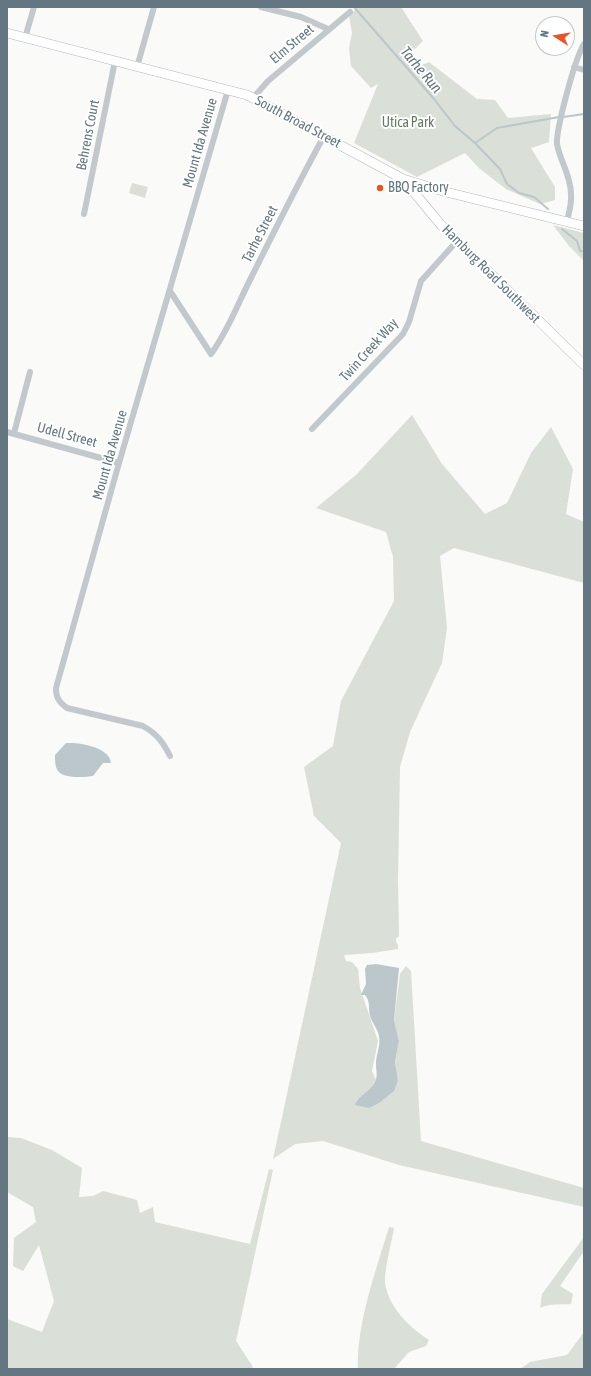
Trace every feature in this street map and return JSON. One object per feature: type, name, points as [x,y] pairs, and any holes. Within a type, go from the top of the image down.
[{"type":"street","points":[[26,38],[34,7]]},
{"type":"street","points":[[137,67],[154,7]]},
{"type":"street","points":[[261,7],[301,17],[328,29]]},
{"type":"street","name":"Elm Street","points":[[253,98],[268,81],[350,12]]},
{"type":"street","name":"South Broad Street","points":[[7,33],[228,90],[253,98],[403,179],[446,192],[584,226]]},
{"type":"street","points":[[567,221],[571,195],[559,152],[557,139],[574,66],[584,44]]},
{"type":"street","name":"Behrens Court","points":[[84,214],[115,61]]},
{"type":"street","points":[[574,66],[584,70]]},
{"type":"street","name":"Mount Ida Avenue","points":[[170,756],[161,738],[148,729],[67,708],[56,696],[56,688],[119,463],[228,90]]},
{"type":"street","name":"Tarhe Street","points":[[170,291],[211,354],[218,344],[324,136]]},
{"type":"street","name":"Hamburg Road Southwest","points":[[403,179],[420,202],[457,241],[584,365]]},
{"type":"street","name":"Twin Creek Way","points":[[312,429],[403,334],[409,322],[422,281],[457,241]]},
{"type":"street","points":[[14,433],[30,372]]},
{"type":"street","name":"Udell Street","points":[[7,432],[119,463]]},
{"type":"green space","name":"Utica Park","points":[[358,7],[401,7],[423,41],[406,58],[415,68],[429,62],[477,99],[495,100],[508,118],[551,114],[549,142],[531,148],[555,187],[555,200],[540,204],[506,189],[480,169],[465,153],[417,177],[354,143],[378,84],[371,88],[351,66],[349,48],[352,33],[349,16]]},
{"type":"green space","points":[[132,183],[148,187],[145,198],[129,193]]},
{"type":"green space","points":[[553,225],[584,233],[584,261],[569,246]]},
{"type":"green space","points":[[412,415],[442,464],[485,514],[507,503],[531,453],[551,427],[573,469],[566,514],[584,522],[584,583],[454,548],[440,556],[447,628],[442,663],[410,732],[400,767],[398,880],[399,936],[396,939],[398,949],[344,955],[346,961],[352,962],[358,969],[360,988],[378,1041],[372,1071],[376,1080],[371,1089],[363,1095],[398,1080],[395,1062],[399,1041],[394,1020],[400,974],[406,966],[411,971],[421,1141],[584,1188],[584,1207],[399,1165],[323,1141],[295,1144],[273,1159],[341,843],[314,816],[304,767],[333,746],[341,701],[394,601],[393,557],[386,532],[316,508],[356,475]]},
{"type":"green space","points":[[7,1137],[21,1138],[52,1150],[82,1168],[79,1197],[93,1196],[103,1191],[137,1200],[140,1213],[153,1207],[155,1222],[250,1244],[269,1169],[273,1170],[236,1341],[253,1367],[252,1369],[7,1369],[7,1319],[42,1332],[54,1301],[39,1245],[23,1271],[13,1266],[14,1238],[36,1222],[33,1207],[7,1192]]},
{"type":"green space","points":[[389,1227],[394,1228],[386,1271],[385,1283],[387,1292],[395,1309],[407,1323],[429,1340],[426,1346],[409,1352],[394,1369],[358,1369],[360,1334],[373,1279]]},
{"type":"green space","points":[[584,1237],[584,1251],[560,1286],[573,1294],[571,1304],[551,1305],[540,1308],[542,1294]]},
{"type":"green space","points":[[584,1332],[583,1369],[520,1369],[530,1362],[567,1355]]},
{"type":"shaded area","points":[[66,743],[78,743],[100,749],[109,758],[111,763],[103,763],[93,776],[74,777],[61,774],[55,763],[55,755]]},
{"type":"shaded area","points":[[376,964],[399,968],[394,1020],[399,1041],[395,1062],[398,1080],[394,1091],[379,1103],[369,1108],[355,1105],[373,1085],[376,1078],[376,1060],[379,1036],[370,1016],[369,1003],[365,995],[361,995],[366,984],[365,969],[367,965]]},
{"type":"waterway","name":"Tarhe Run","points":[[354,7],[434,99],[455,126],[475,143],[500,169],[507,184],[519,193],[534,197],[548,209]]},
{"type":"waterway","name":"Tarhe Run","points":[[563,117],[584,114]]},
{"type":"waterway","name":"Tarhe Run","points":[[475,143],[497,128],[559,117]]},
{"type":"waterway","name":"Tarhe Run","points":[[562,229],[577,241],[580,251],[584,251]]},
{"type":"place","name":"BBQ Factory","points":[[380,188]]}]
